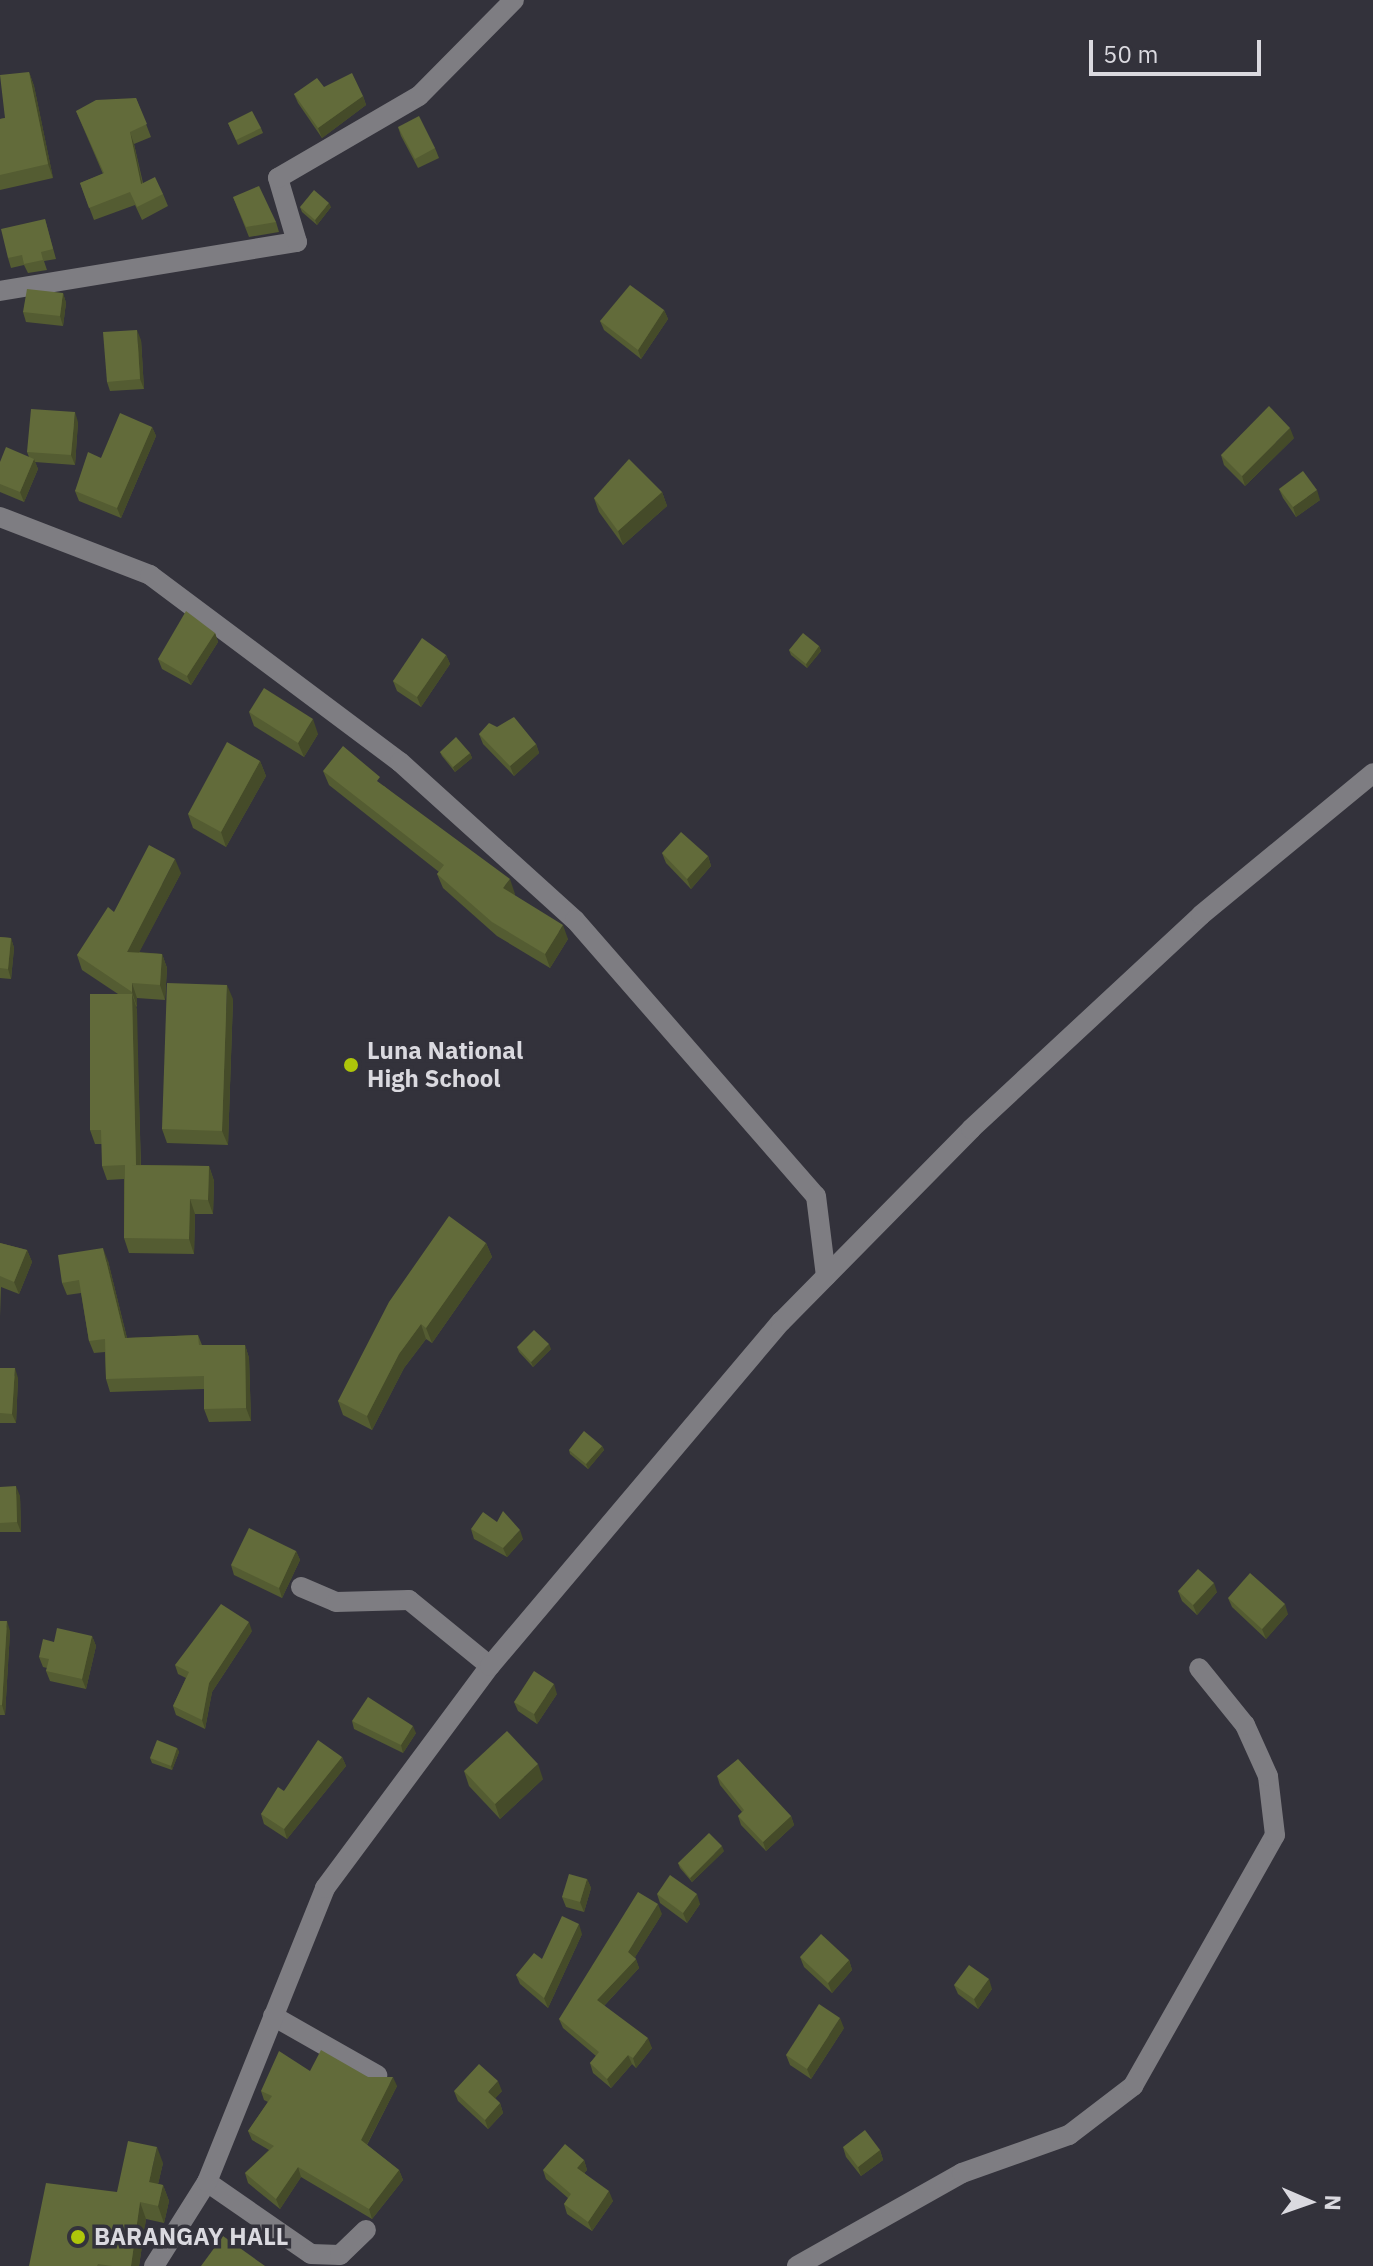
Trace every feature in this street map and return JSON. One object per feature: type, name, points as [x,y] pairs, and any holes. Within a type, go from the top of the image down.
[{"type":"street","points":[[0,291],[297,242],[278,178],[419,96],[514,0]]},
{"type":"street","points":[[0,517],[150,575],[400,762],[575,920],[816,1196],[826,1276]]},
{"type":"street","points":[[154,2266],[207,2182],[325,1888],[490,1666],[826,1276],[1189,925],[1373,773]]},
{"type":"street","points":[[301,1587],[336,1602],[409,1600],[490,1666]]},
{"type":"street","points":[[797,2266],[962,2173],[1069,2135],[1133,2086],[1275,1835],[1268,1776],[1245,1725],[1199,1668]]},
{"type":"street","points":[[273,2016],[377,2075]]},
{"type":"street","points":[[207,2182],[311,2254],[340,2255],[366,2230]]},
{"type":"building","points":[[29,72],[48,164],[0,175],[0,119],[5,118],[0,75]]},
{"type":"building","points":[[352,73],[363,96],[318,128],[294,94],[317,78],[324,87]]},
{"type":"building","points":[[136,98],[147,124],[130,132],[141,184],[155,177],[163,194],[137,207],[130,192],[89,208],[80,183],[104,173],[76,111],[96,100]]},
{"type":"building","points":[[252,111],[261,128],[236,140],[228,123]]},
{"type":"building","points":[[419,116],[435,148],[415,159],[398,127]]},
{"type":"building","points":[[259,186],[276,222],[246,227],[233,197]]},
{"type":"building","points":[[314,190],[329,203],[315,220],[300,207]]},
{"type":"building","points":[[45,219],[53,249],[41,252],[43,260],[24,264],[22,255],[8,258],[1,229]]},
{"type":"building","points":[[630,285],[664,310],[638,350],[600,321]]},
{"type":"building","points":[[27,289],[63,293],[60,316],[23,312]]},
{"type":"building","points":[[137,330],[140,379],[107,382],[103,332]]},
{"type":"building","points":[[1269,406],[1290,428],[1242,476],[1221,455]]},
{"type":"building","points":[[31,409],[75,412],[71,455],[27,452]]},
{"type":"building","points":[[120,413],[152,427],[117,508],[75,491],[88,452],[101,458]]},
{"type":"building","points":[[6,447],[34,459],[20,492],[0,484],[0,462]]},
{"type":"building","points":[[629,459],[662,492],[618,531],[594,498]]},
{"type":"building","points":[[1303,471],[1317,490],[1293,507],[1279,489]]},
{"type":"building","points":[[186,611],[215,633],[187,676],[158,659]]},
{"type":"building","points":[[803,633],[819,646],[806,664],[789,650]]},
{"type":"building","points":[[422,638],[446,655],[417,697],[393,681]]},
{"type":"building","points":[[264,688],[313,719],[298,743],[249,712]]},
{"type":"building","points":[[514,717],[536,744],[510,766],[479,734],[489,723],[497,727]]},
{"type":"building","points":[[456,737],[470,753],[453,767],[440,752]]},
{"type":"building","points":[[227,742],[260,761],[221,832],[188,814]]},
{"type":"building","points":[[343,746],[380,777],[377,781],[510,879],[503,888],[563,925],[545,954],[492,922],[437,874],[444,865],[323,771]]},
{"type":"building","points":[[681,832],[708,856],[687,879],[662,853]]},
{"type":"building","points":[[149,845],[175,859],[127,952],[162,954],[160,985],[132,983],[132,992],[77,955],[108,907],[114,912]]},
{"type":"building","points":[[0,937],[11,938],[8,969],[0,968]]},
{"type":"building","points":[[167,983],[227,985],[222,1131],[162,1129]]},
{"type":"building","points":[[90,994],[132,994],[136,1165],[129,1165],[209,1166],[208,1200],[190,1199],[189,1239],[124,1238],[125,1165],[102,1166],[101,1130],[90,1130]]},
{"type":"building","points":[[449,1216],[486,1243],[426,1328],[421,1324],[399,1354],[367,1416],[338,1401],[389,1302]]},
{"type":"building","points":[[0,1243],[27,1250],[14,1282],[0,1276]]},
{"type":"building","points":[[103,1248],[125,1338],[198,1335],[199,1345],[245,1345],[246,1408],[204,1409],[204,1376],[106,1379],[105,1339],[89,1341],[79,1280],[62,1283],[58,1255]]},
{"type":"building","points":[[534,1330],[549,1344],[531,1362],[517,1347]]},
{"type":"building","points":[[0,1368],[15,1368],[12,1414],[0,1413]]},
{"type":"building","points":[[584,1431],[602,1446],[586,1464],[569,1450]]},
{"type":"building","points":[[16,1486],[17,1522],[0,1523],[0,1487]]},
{"type":"building","points":[[503,1511],[520,1530],[503,1548],[471,1529],[483,1512],[497,1522]]},
{"type":"building","points":[[249,1528],[296,1551],[279,1588],[231,1565]]},
{"type":"building","points":[[1198,1569],[1214,1583],[1193,1605],[1178,1591]]},
{"type":"building","points":[[1250,1573],[1285,1604],[1262,1629],[1228,1598]]},
{"type":"building","points":[[221,1604],[249,1622],[209,1683],[202,1720],[173,1706],[189,1672],[175,1665]]},
{"type":"building","points":[[0,1621],[7,1621],[2,1705],[0,1705]]},
{"type":"building","points":[[57,1628],[92,1636],[82,1679],[46,1671],[49,1659],[39,1657],[43,1639],[54,1642]]},
{"type":"building","points":[[534,1671],[554,1684],[534,1714],[514,1702]]},
{"type":"building","points":[[368,1697],[413,1726],[401,1745],[352,1721]]},
{"type":"building","points":[[507,1731],[538,1764],[495,1804],[464,1771]]},
{"type":"building","points":[[157,1740],[177,1748],[171,1766],[150,1758]]},
{"type":"building","points":[[318,1740],[342,1757],[284,1829],[261,1814],[278,1787],[284,1791]]},
{"type":"building","points":[[738,1759],[791,1816],[763,1842],[738,1816],[744,1810],[717,1776]]},
{"type":"building","points":[[709,1833],[722,1846],[690,1878],[678,1863]]},
{"type":"building","points":[[569,1874],[587,1879],[580,1902],[562,1897]]},
{"type":"building","points":[[670,1875],[697,1894],[683,1913],[657,1894]]},
{"type":"building","points":[[638,1892],[658,1904],[628,1952],[636,1959],[597,2000],[648,2038],[633,2058],[628,2055],[607,2079],[590,2063],[599,2052],[559,2019]]},
{"type":"building","points":[[562,1916],[579,1924],[544,1998],[516,1975],[534,1953],[542,1959]]},
{"type":"building","points":[[821,1934],[849,1960],[828,1983],[800,1957]]},
{"type":"building","points":[[969,1965],[989,1979],[974,1999],[954,1985]]},
{"type":"building","points":[[819,2004],[840,2018],[807,2069],[786,2055]]},
{"type":"building","points":[[321,2050],[368,2077],[393,2077],[361,2140],[399,2170],[369,2209],[298,2167],[276,2199],[245,2173],[274,2146],[248,2131],[272,2096],[261,2091],[279,2051],[310,2071]]},
{"type":"building","points":[[479,2064],[498,2081],[488,2092],[500,2103],[485,2120],[454,2091]]},
{"type":"building","points":[[865,2130],[880,2150],[858,2167],[843,2147]]},
{"type":"building","points":[[128,2141],[157,2147],[149,2182],[163,2185],[158,2206],[140,2202],[131,2266],[29,2266],[46,2183],[117,2192]]},
{"type":"building","points":[[565,2144],[584,2160],[577,2168],[609,2191],[588,2222],[564,2204],[571,2194],[543,2170]]},
{"type":"building","points":[[223,2236],[265,2266],[201,2266]]},
{"type":"place","name":"Luna National High School","points":[[351,1065]]},
{"type":"place","name":"BARANGAY HALL","points":[[78,2237]]}]
